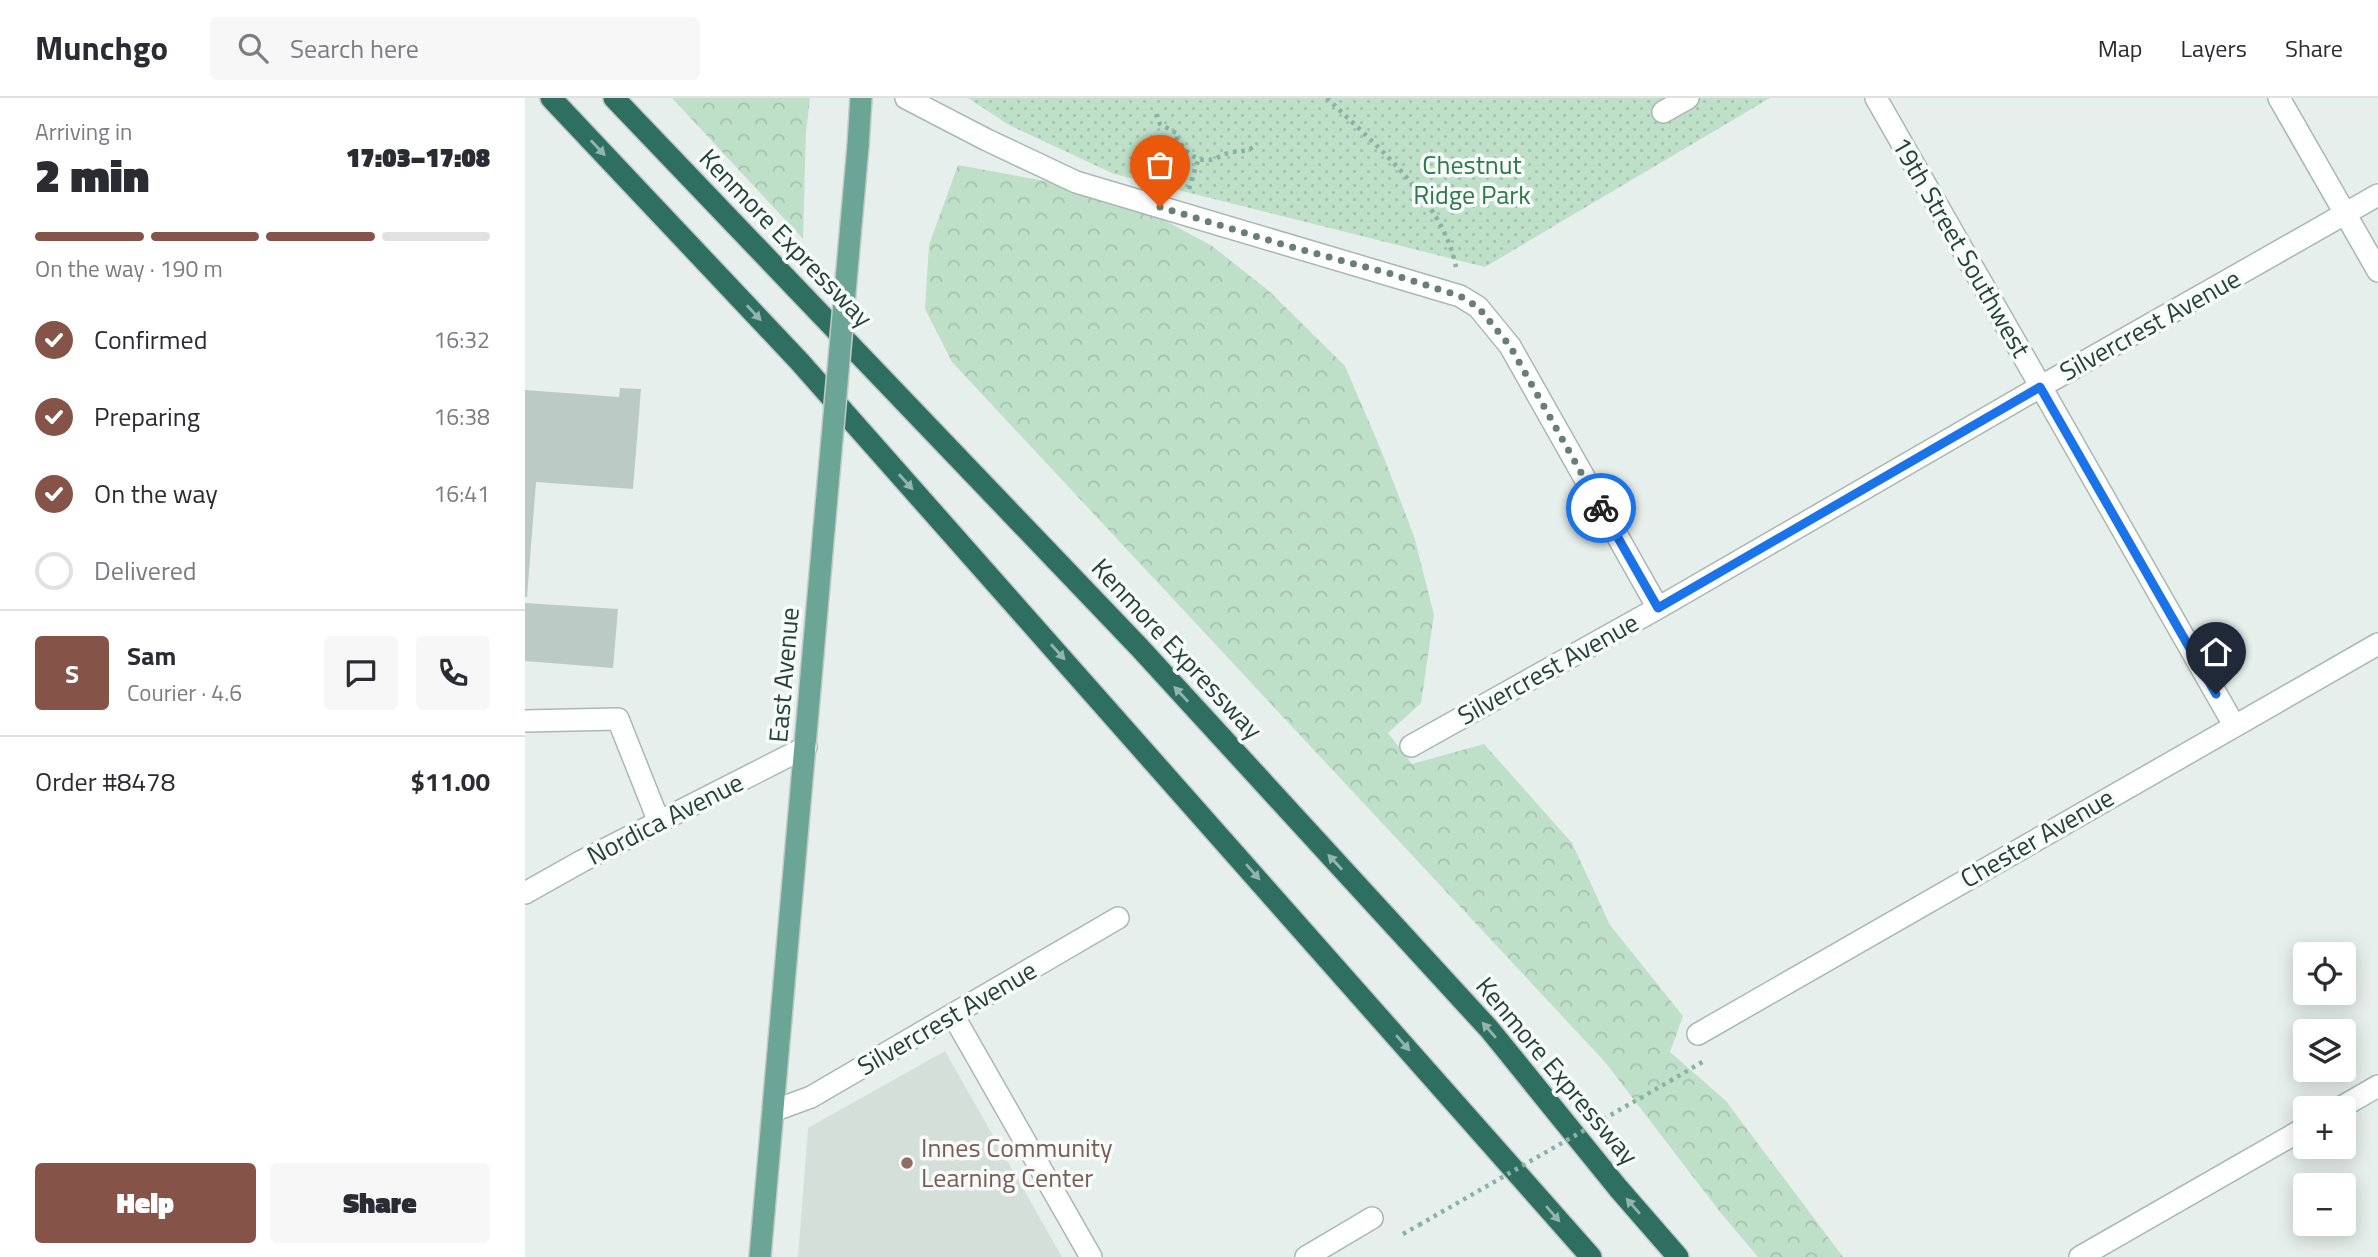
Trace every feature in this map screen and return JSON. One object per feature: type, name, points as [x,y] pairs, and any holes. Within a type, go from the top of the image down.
[{"type":"highway","points":[[551,98],[799,360],[1591,1257]]},
{"type":"highway","name":"Kenmore Expressway","points":[[614,98],[1139,648],[1490,1030],[1618,1188],[1678,1257]]},
{"type":"main road","name":"East Avenue","points":[[760,1257],[861,98]]},
{"type":"street","points":[[906,98],[1076,182],[1454,294],[1478,307],[1510,346],[1658,608]]},
{"type":"street","points":[[1663,112],[1688,98]]},
{"type":"street","name":"19th Street Southwest","points":[[1876,98],[2234,725]]},
{"type":"street","points":[[2279,98],[2378,271]]},
{"type":"street","name":"Silvercrest Avenue","points":[[1411,746],[1658,608],[2378,195]]},
{"type":"street","name":"Chester Avenue","points":[[1698,1034],[2378,644]]},
{"type":"street","points":[[525,721],[618,719],[659,822]]},
{"type":"street","name":"Nordica Avenue","points":[[525,893],[806,747]]},
{"type":"street","name":"Silvercrest Avenue","points":[[773,1111],[811,1097],[1118,918]]},
{"type":"street","points":[[953,1015],[1091,1257]]},
{"type":"street","points":[[2356,1099],[2378,1086]]},
{"type":"street","points":[[2080,1257],[2293,1135]]},
{"type":"street","points":[[1307,1257],[1372,1218]]},
{"type":"path","points":[[1327,98],[1401,170],[1444,230],[1454,254],[1458,275],[1454,294]]},
{"type":"path","points":[[1156,114],[1160,124],[1178,134],[1177,139],[1186,151],[1198,160],[1214,159],[1226,153],[1252,149],[1257,144]]},
{"type":"path","points":[[1403,1234],[1670,1081]]},
{"type":"shaded area","name":"Innes Community Learning Center","points":[[945,1051],[1062,1257],[798,1257],[808,1128]]},
{"type":"green space","points":[[672,98],[810,98],[806,132],[803,239]]},
{"type":"green space","name":"Chestnut Ridge Park","points":[[968,98],[1770,98],[1485,267],[1114,174],[1009,125]]},
{"type":"green space","points":[[958,165],[1116,194],[1212,246],[1269,291],[1345,366],[1414,536],[1434,615],[1421,703],[1388,733],[1412,764],[1484,744],[1572,843],[1610,925],[1683,1016],[1670,1052],[1726,1101],[1843,1257],[1758,1257],[1720,1212],[1605,1062],[952,362],[925,309],[929,245]]},
{"type":"building","points":[[620,388],[641,389],[633,489],[536,482],[525,597],[525,390],[619,397]]},
{"type":"building","points":[[525,603],[618,609],[613,668],[525,661]]},
{"type":"way so far","points":[[1160,207],[1388,273],[1460,296],[1478,307],[1510,346],[1601,508]]},
{"type":"place","name":"Innes Community Learning Center","points":[[907,1163]]},
{"type":"route","points":[[1601,508],[1658,608],[2040,387],[2216,694]]}]
